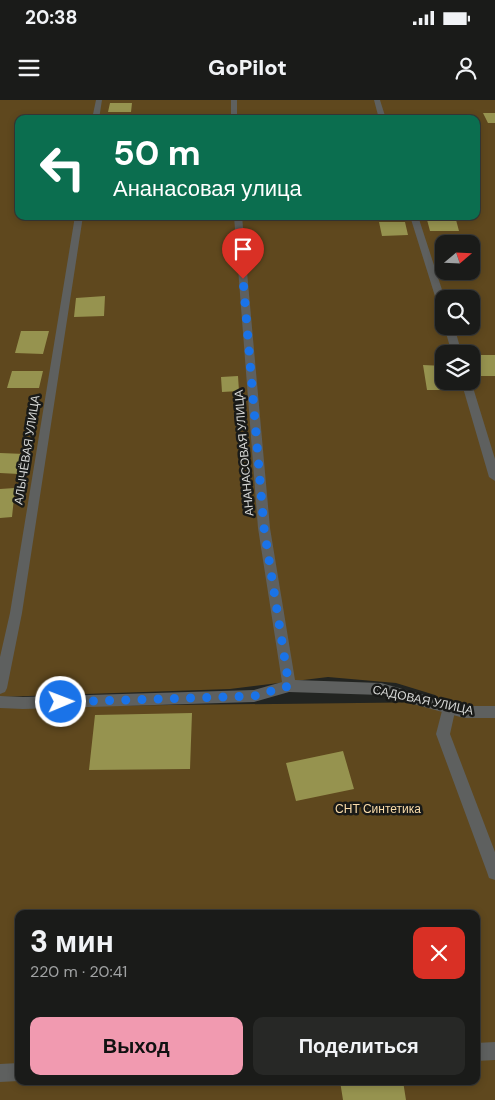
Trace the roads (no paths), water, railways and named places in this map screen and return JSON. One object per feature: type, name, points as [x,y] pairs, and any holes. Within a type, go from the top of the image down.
[{"type":"street","points":[[96,115],[98,100]]},
{"type":"street","points":[[234,100],[234,115]]},
{"type":"street","points":[[377,100],[382,115]]},
{"type":"street","name":"АЛЫЧЁВАЯ УЛИЦА","points":[[0,688],[16,613],[77,220]]},
{"type":"street","name":"АНАНАСОВАЯ УЛИЦА","points":[[238,220],[264,528],[289,686]]},
{"type":"street","points":[[415,220],[438,290]]},
{"type":"street","points":[[469,390],[495,477]]},
{"type":"street","name":"САДОВАЯ УЛИЦА","points":[[0,702],[23,703],[254,696],[289,686],[381,689],[464,712],[495,712]]},
{"type":"street","points":[[449,707],[443,734],[495,872]]},
{"type":"street","points":[[480,1052],[495,1051]]},
{"type":"street","points":[[0,1073],[15,1072]]},
{"type":"park label","name":"СНТ Синтетика","points":[[378,809]]}]
